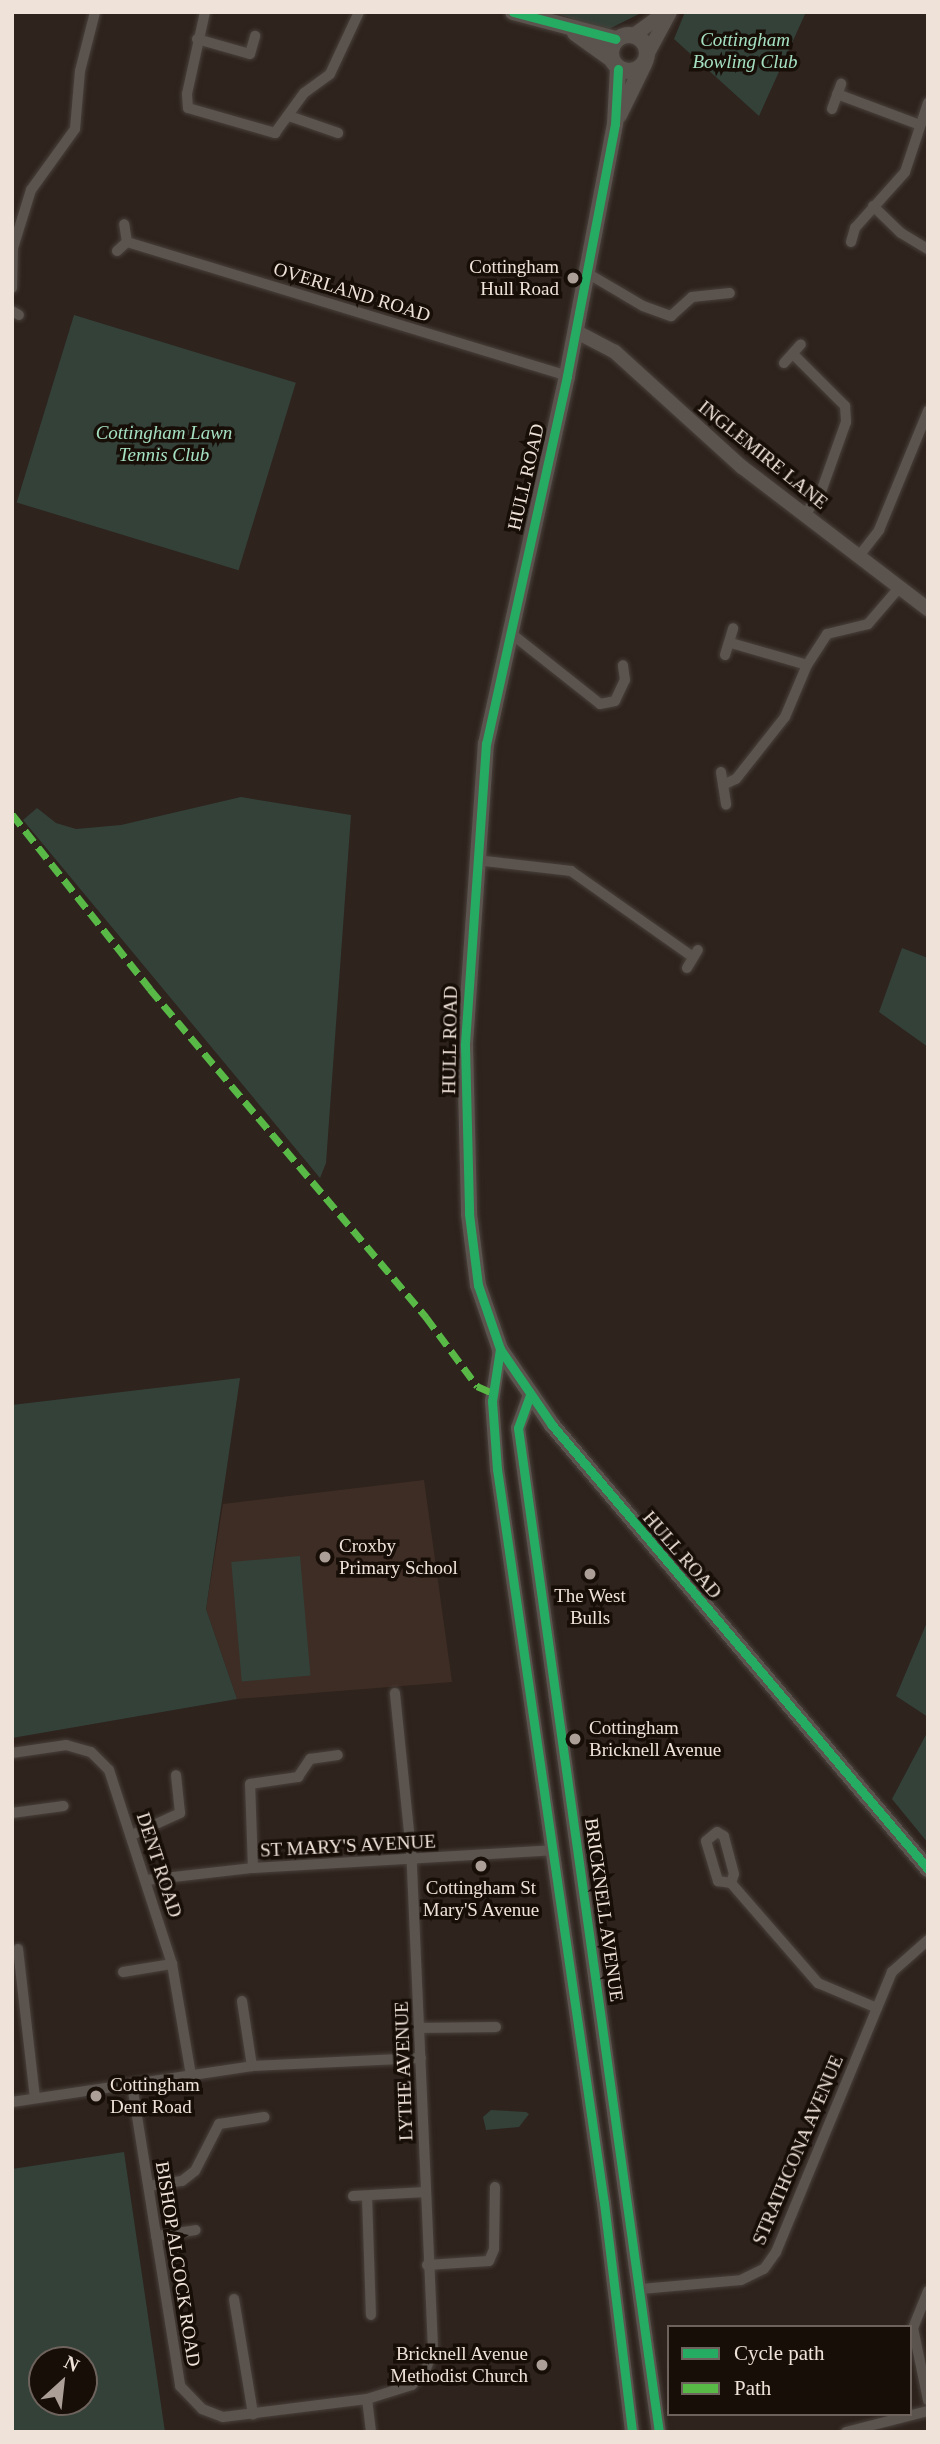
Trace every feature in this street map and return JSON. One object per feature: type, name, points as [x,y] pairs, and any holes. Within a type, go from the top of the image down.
[{"type":"main road","points":[[513,12],[615,39],[634,35],[645,43],[646,58],[634,71],[614,63],[568,28]]},
{"type":"main road","points":[[614,63],[615,39]]},
{"type":"main road","name":"HULL ROAD","points":[[615,124],[646,58]]},
{"type":"main road","name":"HULL ROAD","points":[[614,63],[615,124],[587,273],[486,743],[465,1045],[469,1214],[478,1285],[500,1349],[530,1395],[632,1524],[928,1869]]},
{"type":"street","points":[[12,288],[12,263],[30,190],[75,129],[80,71],[95,12]]},
{"type":"street","points":[[205,12],[197,38],[188,108],[275,133],[304,93],[330,74],[359,12]]},
{"type":"street","points":[[634,35],[667,12]]},
{"type":"street","points":[[646,58],[667,12]]},
{"type":"street","points":[[197,38],[250,54],[255,36]]},
{"type":"street","points":[[832,109],[839,89],[920,125]]},
{"type":"street","points":[[851,242],[855,228],[905,172],[928,103]]},
{"type":"street","points":[[289,116],[339,130],[332,145]]},
{"type":"street","points":[[873,206],[901,233],[928,249]]},
{"type":"street","points":[[117,250],[127,242],[124,224]]},
{"type":"street","name":"OVERLAND ROAD","points":[[127,242],[567,376]]},
{"type":"street","points":[[587,273],[643,306],[671,316],[692,296],[735,292]]},
{"type":"street","name":"INGLEMIRE LANE","points":[[575,331],[615,352],[742,467],[928,609]]},
{"type":"street","points":[[784,363],[801,344]]},
{"type":"street","points":[[793,354],[845,406],[846,422],[822,489],[805,515]]},
{"type":"street","points":[[859,556],[879,530],[928,411]]},
{"type":"street","points":[[723,785],[736,779],[785,717],[807,665],[827,634],[869,624],[899,588]]},
{"type":"street","points":[[725,655],[731,643],[733,628]]},
{"type":"street","points":[[508,631],[600,704],[615,701],[625,680],[622,665]]},
{"type":"street","points":[[731,643],[807,665]]},
{"type":"street","points":[[721,772],[726,805]]},
{"type":"street","points":[[477,860],[571,871],[696,954],[687,968]]},
{"type":"street","points":[[500,1349],[492,1401],[497,1469],[632,2432]]},
{"type":"street","name":"BRICKNELL AVENUE","points":[[530,1395],[518,1428],[659,2432]]},
{"type":"street","name":"LYTHE AVENUE","points":[[367,2399],[412,2385],[426,2369],[433,2349],[427,2265],[412,1861],[396,1697],[382,1703]]},
{"type":"street","name":"DENT ROAD","points":[[12,1753],[66,1745],[91,1752],[109,1770],[147,1880],[172,1964],[191,2075]]},
{"type":"street","points":[[253,1868],[250,1784],[298,1777],[310,1759],[338,1755]]},
{"type":"street","points":[[132,1835],[180,1813],[176,1775]]},
{"type":"street","points":[[12,1813],[64,1806]]},
{"type":"street","name":"ST MARY'S AVENUE","points":[[147,1880],[253,1868],[412,1861],[552,1850]]},
{"type":"street","points":[[731,1883],[818,1983],[877,2008]]},
{"type":"street","name":"STRATHCONA AVENUE","points":[[641,2290],[741,2280],[764,2269],[776,2252],[898,1963],[928,1940]]},
{"type":"street","points":[[18,1949],[35,2098]]},
{"type":"street","points":[[124,1972],[172,1964]]},
{"type":"street","points":[[242,2001],[252,2066]]},
{"type":"street","points":[[419,2028],[496,2027]]},
{"type":"street","points":[[12,2102],[252,2066],[421,2058]]},
{"type":"street","name":"BISHOP ALCOCK ROAD","points":[[132,2085],[180,2386],[202,2409],[223,2417],[367,2399]]},
{"type":"street","points":[[149,2186],[182,2181],[195,2171],[219,2124],[264,2117]]},
{"type":"street","points":[[427,2265],[489,2261],[494,2249],[495,2187]]},
{"type":"street","points":[[353,2196],[426,2192]]},
{"type":"street","points":[[366,2196],[371,2315]]},
{"type":"street","points":[[156,2236],[196,2230]]},
{"type":"street","points":[[928,2291],[914,2328],[928,2400]]},
{"type":"street","points":[[234,2300],[253,2414]]},
{"type":"street","points":[[367,2399],[371,2432]]},
{"type":"street","points":[[846,2432],[908,2416]]},
{"type":"shaded area","name":"Croxby Primary School","points":[[424,1480],[452,1682],[237,1699],[206,1609],[223,1504]]},
{"type":"green space","points":[[553,12],[643,12],[605,31]]},
{"type":"green space","name":"Cottingham Bowling Club","points":[[685,12],[806,12],[759,116],[674,39]]},
{"type":"green space","name":"Cottingham Lawn Tennis Club","points":[[74,315],[296,383],[239,570],[17,502]]},
{"type":"green space","points":[[241,797],[351,815],[326,1163],[320,1178],[23,820],[37,808],[56,823],[76,829],[121,825]]},
{"type":"green space","points":[[902,948],[928,958],[928,1047],[879,1012]]},
{"type":"green space","points":[[240,1378],[206,1609],[237,1699],[12,1738],[12,1405]]},
{"type":"green space","points":[[300,1556],[310,1676],[242,1682],[231,1562]]},
{"type":"green space","points":[[928,1620],[928,1717],[896,1696]]},
{"type":"green space","points":[[928,1731],[928,1843],[892,1799]]},
{"type":"green space","points":[[491,2110],[529,2114],[519,2127],[486,2130],[483,2117]]},
{"type":"green space","points":[[124,2152],[165,2432],[12,2432],[12,2169]]},
{"type":"marked path","points":[[12,814],[150,989],[426,1317],[477,1386],[493,1393]]},
{"type":"cycle path","points":[[513,12],[616,39]]},
{"type":"cycle path","points":[[618,69],[615,124],[567,376],[486,743],[465,1045],[469,1214],[478,1285],[500,1349],[552,1425],[928,1869]]},
{"type":"cycle path","points":[[500,1349],[492,1401],[497,1469],[604,2203],[632,2432]]},
{"type":"cycle path","points":[[530,1395],[518,1428],[659,2432]]},
{"type":"place","name":"Cottingham Hull Road","points":[[573,278]]},
{"type":"place","name":"Croxby Primary School","points":[[325,1557]]},
{"type":"place","name":"The West Bulls","points":[[590,1574]]},
{"type":"place","name":"Cottingham Bricknell Avenue","points":[[575,1739]]},
{"type":"place","name":"Cottingham St Mary'S Avenue","points":[[481,1866]]},
{"type":"place","name":"Cottingham Dent Road","points":[[96,2096]]},
{"type":"place","name":"Bricknell Avenue Methodist Church","points":[[542,2365]]}]
